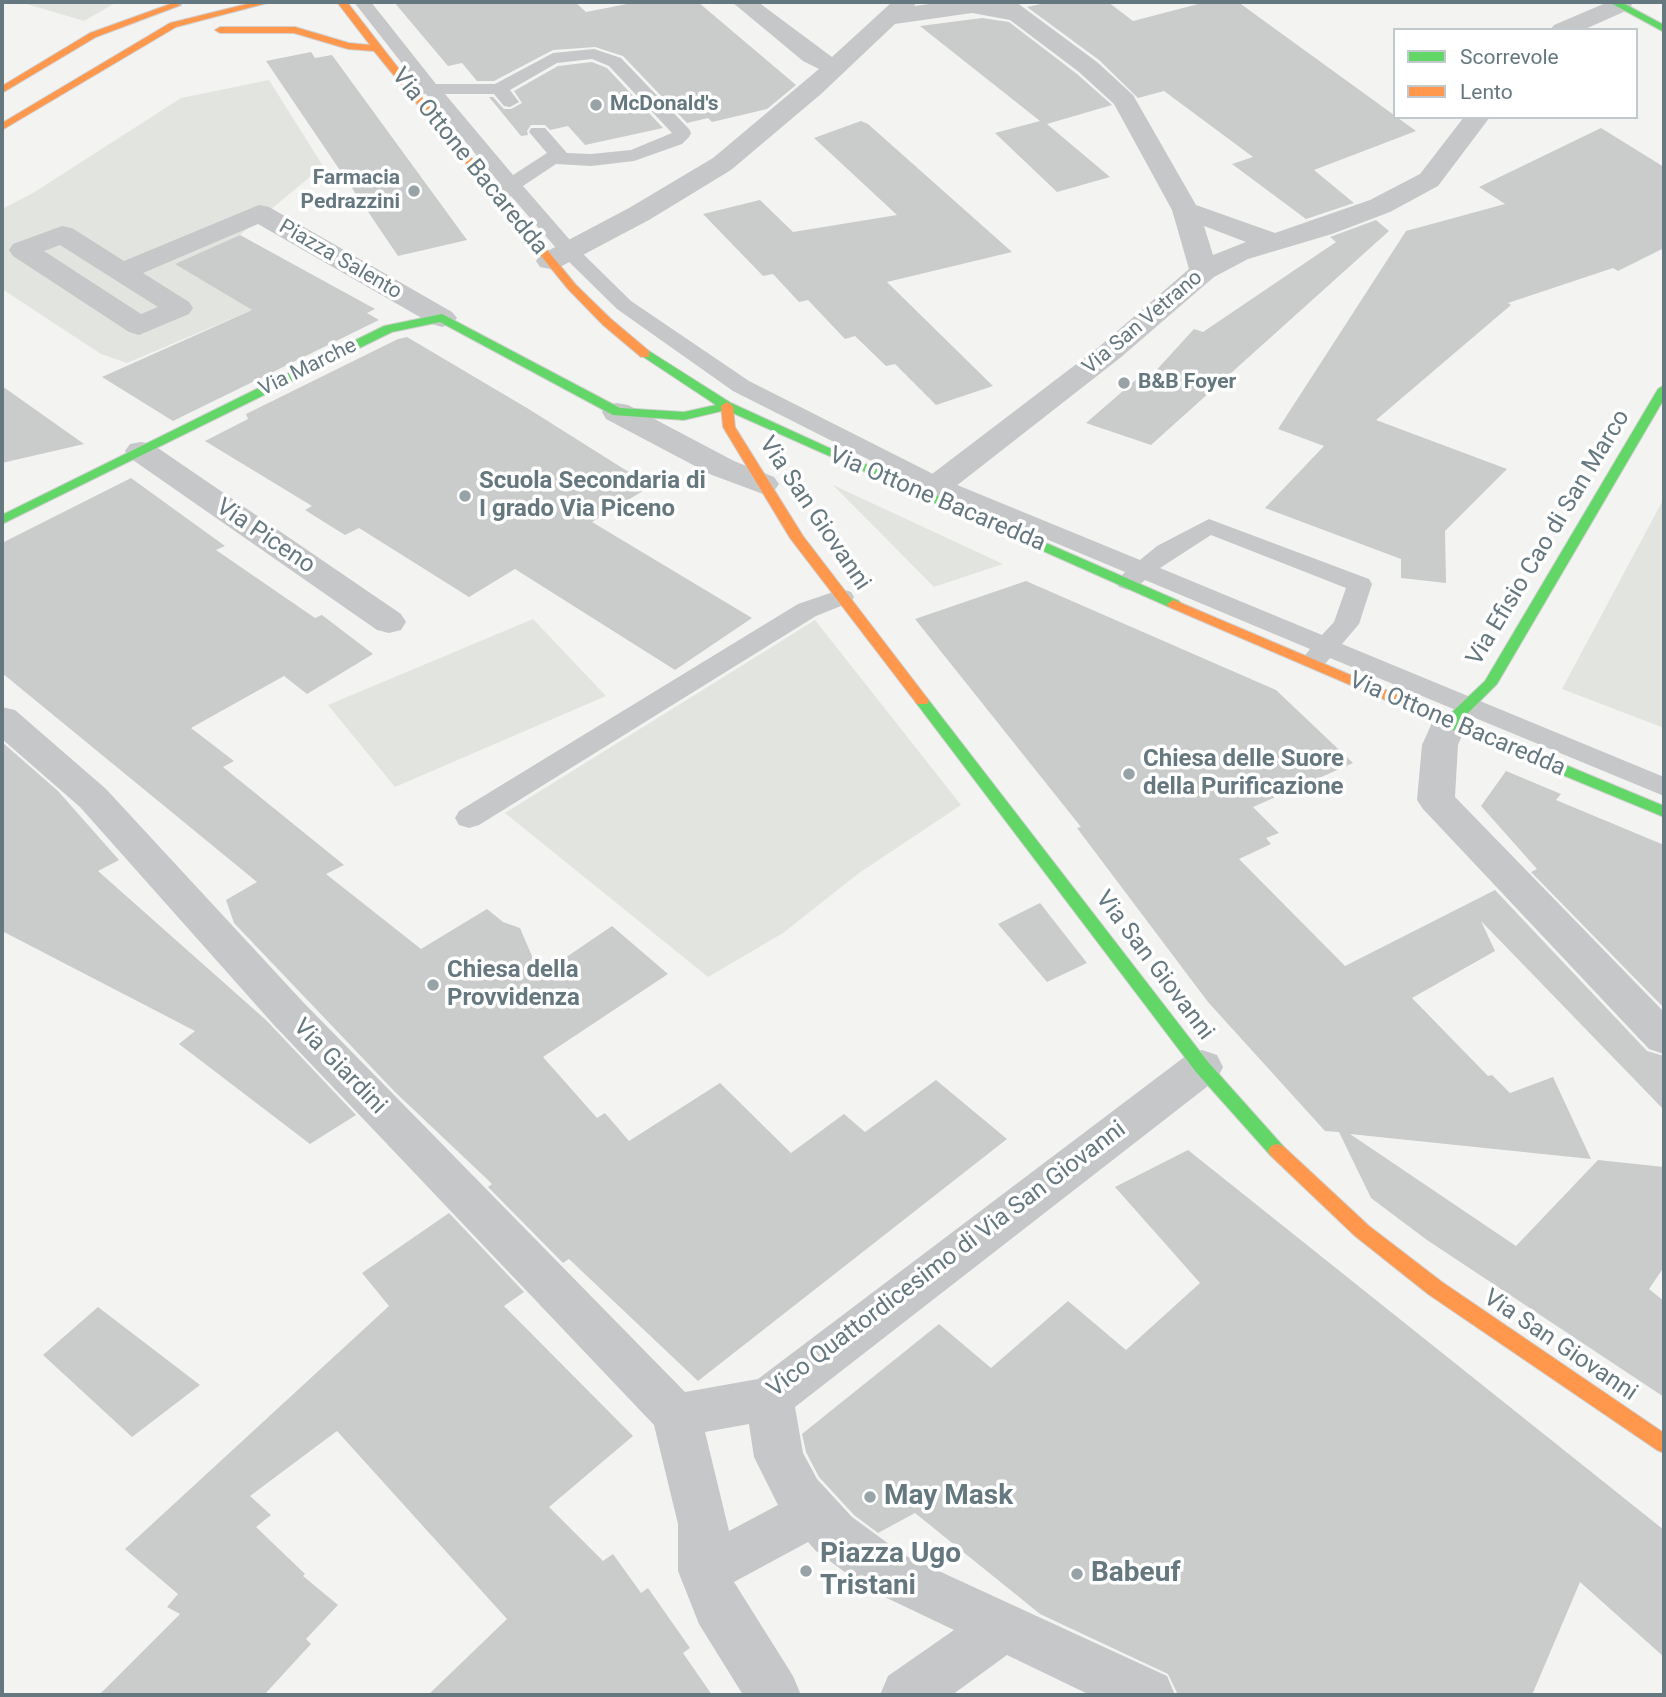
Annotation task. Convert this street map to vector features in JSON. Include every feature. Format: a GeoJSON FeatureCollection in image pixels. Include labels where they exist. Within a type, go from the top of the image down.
{"type":"FeatureCollection","features":[{"type":"Feature","properties":{"kind":"street"},"geometry":{"type":"LineString","coordinates":[[93,35],[96,26],[141,2]]}},
{"type":"Feature","properties":{"kind":"street"},"geometry":{"type":"LineString","coordinates":[[2,90],[93,35],[142,15],[188,2]]}},
{"type":"Feature","properties":{"kind":"street"},"geometry":{"type":"LineString","coordinates":[[2,127],[187,19],[266,2]]}},
{"type":"Feature","properties":{"kind":"street","name":"Via Ottone Bacaredda"},"geometry":{"type":"LineString","coordinates":[[342,2],[377,48],[420,89]]}},
{"type":"Feature","properties":{"kind":"street"},"geometry":{"type":"LineString","coordinates":[[744,2],[812,56],[834,68]]}},
{"type":"Feature","properties":{"kind":"street"},"geometry":{"type":"LineString","coordinates":[[559,256],[722,164],[812,89],[905,2]]}},
{"type":"Feature","properties":{"kind":"street"},"geometry":{"type":"LineString","coordinates":[[1566,28],[1617,4],[1664,29]]}},
{"type":"Feature","properties":{"kind":"street"},"geometry":{"type":"LineString","coordinates":[[886,19],[972,6],[1009,8],[1088,66],[1124,100],[1186,210],[1203,271]]}},
{"type":"Feature","properties":{"kind":"street"},"geometry":{"type":"LineString","coordinates":[[148,40],[191,33],[267,28],[295,30],[326,37],[348,46],[377,48]]}},
{"type":"Feature","properties":{"kind":"street","name":"Via San Vetrano"},"geometry":{"type":"LineString","coordinates":[[931,490],[1110,352],[1203,271],[1238,253],[1322,228],[1380,206],[1429,180],[1475,119]]}},
{"type":"Feature","properties":{"kind":"street"},"geometry":{"type":"LineString","coordinates":[[1186,210],[1273,242]]}},
{"type":"Feature","properties":{"kind":"street","name":"Piazza Salento"},"geometry":{"type":"LineString","coordinates":[[122,272],[259,213],[442,318]]}},
{"type":"Feature","properties":{"kind":"street"},"geometry":{"type":"LineString","coordinates":[[62,234],[122,272],[178,308],[139,326],[23,250],[62,234]]}},
{"type":"Feature","properties":{"kind":"street","name":"Via Ottone Bacaredda"},"geometry":{"type":"LineString","coordinates":[[559,256],[607,322],[648,356],[727,406],[844,460],[931,490]]}},
{"type":"Feature","properties":{"kind":"street"},"geometry":{"type":"LineString","coordinates":[[442,318],[723,468],[764,484]]}},
{"type":"Feature","properties":{"kind":"street","name":"Via Marche"},"geometry":{"type":"LineString","coordinates":[[2,520],[388,329],[442,318]]}},
{"type":"Feature","properties":{"kind":"street","name":"Via Efisio Cao di San Marco"},"geometry":{"type":"LineString","coordinates":[[1458,714],[1490,684],[1664,389]]}},
{"type":"Feature","properties":{"kind":"street"},"geometry":{"type":"LineString","coordinates":[[617,412],[684,415],[727,406]]}},
{"type":"Feature","properties":{"kind":"street","name":"Via San Giovanni"},"geometry":{"type":"LineString","coordinates":[[727,406],[729,427],[797,538],[1202,1067],[1304,1179],[1362,1231],[1435,1288],[1664,1444]]}},
{"type":"Feature","properties":{"kind":"street","name":"Via Piceno"},"geometry":{"type":"LineString","coordinates":[[141,451],[389,622]]}},
{"type":"Feature","properties":{"kind":"street"},"geometry":{"type":"LineString","coordinates":[[1458,714],[1440,745],[1436,800],[1664,1038]]}},
{"type":"Feature","properties":{"kind":"street","name":"Via Ottone Bacaredda"},"geometry":{"type":"LineString","coordinates":[[1458,714],[1664,813]]}},
{"type":"Feature","properties":{"kind":"street","name":"Via Giardini"},"geometry":{"type":"LineString","coordinates":[[2,719],[93,798],[288,1013],[676,1415]]}},
{"type":"Feature","properties":{"kind":"street","name":"Vico Quattordicesimo di Via San Giovanni"},"geometry":{"type":"LineString","coordinates":[[676,1415],[769,1399],[1202,1067]]}},
{"type":"Feature","properties":{"kind":"street"},"geometry":{"type":"LineString","coordinates":[[769,1399],[779,1457],[799,1495],[834,1534],[886,1572],[1148,1695]]}},
{"type":"Feature","properties":{"kind":"street"},"geometry":{"type":"LineString","coordinates":[[676,1415],[703,1524],[704,1571],[717,1605],[774,1695]]}},
{"type":"Feature","properties":{"kind":"street"},"geometry":{"type":"LineString","coordinates":[[704,1571],[815,1513]]}},
{"type":"Feature","properties":{"kind":"street"},"geometry":{"type":"LineString","coordinates":[[907,1695],[1003,1627]]}},
{"type":"Feature","properties":{"kind":"lane","name":"Via Ottone Bacaredda"},"geometry":{"type":"LineString","coordinates":[[362,2],[420,89],[559,256],[741,386],[931,490],[1458,714],[1664,787]]}},
{"type":"Feature","properties":{"kind":"lane"},"geometry":{"type":"LineString","coordinates":[[420,89],[504,96],[553,58],[586,52],[615,62],[682,133],[676,140],[635,155],[591,160],[552,158]]}},
{"type":"Feature","properties":{"kind":"lane"},"geometry":{"type":"LineString","coordinates":[[505,191],[558,154],[538,132]]}},
{"type":"Feature","properties":{"kind":"lane"},"geometry":{"type":"LineString","coordinates":[[1134,577],[1166,551],[1209,526],[1360,584],[1346,624],[1319,655]]}},
{"type":"Feature","properties":{"kind":"lane"},"geometry":{"type":"LineString","coordinates":[[469,818],[807,610],[842,597]]}},
{"type":"Feature","properties":{"kind":"shaded area"},"geometry":{"type":"Polygon","coordinates":[[[20,2],[117,2],[84,21],[20,2]]]}},
{"type":"Feature","properties":{"kind":"shaded area"},"geometry":{"type":"Polygon","coordinates":[[[269,80],[323,166],[240,235],[176,264],[252,310],[127,363],[101,354],[2,289],[2,209],[33,193],[181,98],[269,80]]]}},
{"type":"Feature","properties":{"kind":"shaded area"},"geometry":{"type":"Polygon","coordinates":[[[833,485],[1003,564],[934,587],[833,485]]]}},
{"type":"Feature","properties":{"kind":"shaded area"},"geometry":{"type":"Polygon","coordinates":[[[1664,498],[1664,728],[1562,689],[1664,498]]]}},
{"type":"Feature","properties":{"kind":"shaded area"},"geometry":{"type":"Polygon","coordinates":[[[533,619],[606,696],[395,787],[328,705],[533,619]]]}},
{"type":"Feature","properties":{"kind":"shaded area"},"geometry":{"type":"Polygon","coordinates":[[[815,620],[961,805],[859,873],[783,933],[708,977],[505,813],[815,620]]]}},
{"type":"Feature","properties":{"kind":"building"},"geometry":{"type":"Polygon","coordinates":[[[394,2],[575,2],[586,12],[637,2],[698,2],[796,85],[767,109],[712,122],[708,118],[687,123],[623,56],[595,47],[553,50],[494,81],[477,81],[462,63],[448,66],[394,2]]]}},
{"type":"Feature","properties":{"kind":"building"},"geometry":{"type":"Polygon","coordinates":[[[1050,2],[1108,2],[1133,21],[1206,2],[1238,2],[1393,114],[1393,119],[1399,119],[1416,131],[1314,170],[1354,203],[1306,219],[1232,164],[1253,157],[1164,91],[1138,98],[1099,60],[1027,7],[1050,2]]]}},
{"type":"Feature","properties":{"kind":"building"},"geometry":{"type":"Polygon","coordinates":[[[982,18],[1009,22],[1077,74],[1112,105],[1047,124],[1110,177],[1057,192],[995,133],[1040,121],[920,26],[982,18]]]}},
{"type":"Feature","properties":{"kind":"building"},"geometry":{"type":"Polygon","coordinates":[[[311,52],[315,58],[332,55],[467,240],[398,256],[266,61],[311,52]]]}},
{"type":"Feature","properties":{"kind":"building","name":"McDonald's"},"geometry":{"type":"Polygon","coordinates":[[[592,62],[607,68],[663,128],[585,145],[568,126],[550,130],[545,125],[531,125],[527,131],[528,135],[521,136],[489,97],[493,97],[504,109],[511,109],[522,103],[514,91],[558,66],[592,62]]]}},
{"type":"Feature","properties":{"kind":"building"},"geometry":{"type":"Polygon","coordinates":[[[861,121],[868,124],[1012,252],[887,282],[993,386],[936,405],[895,364],[886,366],[855,336],[845,339],[808,300],[799,302],[773,274],[763,276],[703,214],[760,200],[793,232],[897,215],[814,138],[861,121]]]}},
{"type":"Feature","properties":{"kind":"building"},"geometry":{"type":"Polygon","coordinates":[[[1601,128],[1664,167],[1664,248],[1618,271],[1613,268],[1508,303],[1511,305],[1376,420],[1507,469],[1445,531],[1446,583],[1401,578],[1401,559],[1265,508],[1324,446],[1278,429],[1406,231],[1505,204],[1479,187],[1601,128]]]}},
{"type":"Feature","properties":{"kind":"building"},"geometry":{"type":"Polygon","coordinates":[[[1376,220],[1389,231],[1151,445],[1086,423],[1146,371],[1151,376],[1194,329],[1203,332],[1336,242],[1330,237],[1376,220]]]}},
{"type":"Feature","properties":{"kind":"building"},"geometry":{"type":"Polygon","coordinates":[[[240,235],[375,309],[367,313],[379,320],[173,421],[102,377],[252,310],[175,264],[240,235]]]}},
{"type":"Feature","properties":{"kind":"building"},"geometry":{"type":"Polygon","coordinates":[[[407,337],[651,486],[592,522],[752,618],[675,670],[515,569],[469,597],[359,528],[345,535],[305,510],[312,506],[205,441],[248,419],[246,414],[407,337]]]}},
{"type":"Feature","properties":{"kind":"building"},"geometry":{"type":"Polygon","coordinates":[[[2,386],[84,444],[2,463],[2,386]]]}},
{"type":"Feature","properties":{"kind":"building"},"geometry":{"type":"Polygon","coordinates":[[[131,478],[225,546],[216,550],[315,618],[322,615],[373,654],[307,694],[284,676],[191,728],[234,761],[223,767],[344,865],[326,874],[421,949],[487,909],[503,922],[520,928],[540,975],[612,926],[668,974],[543,1057],[597,1118],[605,1113],[629,1141],[720,1083],[791,1153],[844,1114],[865,1132],[936,1080],[1007,1139],[698,1381],[569,1259],[563,1263],[488,1187],[492,1184],[395,1092],[234,923],[226,900],[257,882],[2,673],[2,543],[131,478]]]}},
{"type":"Feature","properties":{"kind":"building"},"geometry":{"type":"Polygon","coordinates":[[[1026,581],[1276,690],[1353,763],[1253,807],[1279,833],[1266,838],[1271,844],[1239,859],[1345,966],[1495,890],[1647,1051],[1664,1056],[1664,1110],[1481,921],[1495,951],[1412,998],[1488,1076],[1492,1075],[1510,1093],[1553,1077],[1591,1159],[1350,1134],[1516,1246],[1598,1160],[1664,1167],[1664,1267],[1649,1289],[1664,1301],[1664,1397],[1427,1240],[1371,1198],[1339,1132],[1325,1131],[1208,1002],[1077,828],[1081,827],[915,619],[1026,581]]]}},
{"type":"Feature","properties":{"kind":"building"},"geometry":{"type":"Polygon","coordinates":[[[2,742],[58,791],[119,860],[98,871],[266,1020],[356,1115],[310,1144],[179,1044],[195,1031],[2,931],[2,742]]]}},
{"type":"Feature","properties":{"kind":"building"},"geometry":{"type":"Polygon","coordinates":[[[1506,771],[1561,794],[1556,800],[1664,845],[1664,1008],[1531,872],[1537,869],[1481,806],[1506,771]]]}},
{"type":"Feature","properties":{"kind":"building"},"geometry":{"type":"Polygon","coordinates":[[[1040,903],[1087,963],[1047,982],[998,924],[1040,903]]]}},
{"type":"Feature","properties":{"kind":"building"},"geometry":{"type":"Polygon","coordinates":[[[1188,1150],[1664,1530],[1664,1657],[1580,1582],[1532,1695],[1178,1695],[1168,1674],[1040,1614],[915,1513],[878,1533],[854,1515],[819,1477],[806,1452],[802,1434],[939,1324],[991,1368],[1068,1301],[1126,1350],[1200,1283],[1115,1187],[1188,1150]]]}},
{"type":"Feature","properties":{"kind":"building"},"geometry":{"type":"Polygon","coordinates":[[[449,1213],[524,1292],[504,1306],[633,1436],[549,1507],[603,1561],[613,1554],[641,1593],[648,1588],[690,1648],[683,1653],[712,1695],[428,1695],[507,1619],[337,1431],[250,1496],[271,1515],[256,1527],[305,1574],[303,1576],[338,1605],[306,1639],[311,1644],[264,1695],[99,1695],[180,1614],[167,1607],[178,1594],[125,1549],[389,1306],[362,1273],[449,1213]]]}},
{"type":"Feature","properties":{"kind":"building"},"geometry":{"type":"Polygon","coordinates":[[[98,1307],[200,1385],[132,1437],[43,1355],[98,1307]]]}},
{"type":"Feature","properties":{"kind":"traffic: fast"},"geometry":{"type":"LineString","coordinates":[[1614,2],[1664,29]]}},
{"type":"Feature","properties":{"kind":"traffic: fast"},"geometry":{"type":"LineString","coordinates":[[2,520],[388,329],[442,318],[617,412],[684,416],[727,406]]}},
{"type":"Feature","properties":{"kind":"traffic: fast"},"geometry":{"type":"LineString","coordinates":[[645,354],[727,406],[1174,604]]}},
{"type":"Feature","properties":{"kind":"traffic: fast"},"geometry":{"type":"LineString","coordinates":[[1449,723],[1490,684],[1664,389]]}},
{"type":"Feature","properties":{"kind":"traffic: fast"},"geometry":{"type":"LineString","coordinates":[[922,701],[1202,1067],[1277,1151]]}},
{"type":"Feature","properties":{"kind":"traffic: fast"},"geometry":{"type":"LineString","coordinates":[[1402,702],[1664,812]]}},
{"type":"Feature","properties":{"kind":"traffic: slow"},"geometry":{"type":"LineString","coordinates":[[2,127],[173,25],[266,2]]}},
{"type":"Feature","properties":{"kind":"traffic: slow"},"geometry":{"type":"LineString","coordinates":[[342,2],[409,89],[572,287],[607,322],[645,354]]}},
{"type":"Feature","properties":{"kind":"traffic: slow"},"geometry":{"type":"LineString","coordinates":[[2,90],[93,35],[176,5]]}},
{"type":"Feature","properties":{"kind":"traffic: slow"},"geometry":{"type":"LineString","coordinates":[[220,30],[295,30],[348,46],[377,48]]}},
{"type":"Feature","properties":{"kind":"traffic: slow"},"geometry":{"type":"LineString","coordinates":[[727,406],[729,427],[797,538],[922,701]]}},
{"type":"Feature","properties":{"kind":"traffic: slow"},"geometry":{"type":"LineString","coordinates":[[1174,604],[1402,702]]}},
{"type":"Feature","properties":{"kind":"traffic: slow"},"geometry":{"type":"LineString","coordinates":[[1277,1151],[1362,1231],[1435,1288],[1664,1444]]}},
{"type":"Feature","properties":{"kind":"place","name":"McDonald's"},"geometry":{"type":"Point","coordinates":[596,105]}},
{"type":"Feature","properties":{"kind":"place","name":"Farmacia Pedrazzini"},"geometry":{"type":"Point","coordinates":[414,191]}},
{"type":"Feature","properties":{"kind":"place","name":"B&B Foyer"},"geometry":{"type":"Point","coordinates":[1124,383]}},
{"type":"Feature","properties":{"kind":"place","name":"Scuola Secondaria di I grado Via Piceno"},"geometry":{"type":"Point","coordinates":[465,496]}},
{"type":"Feature","properties":{"kind":"place","name":"Chiesa delle Suore della Purificazione"},"geometry":{"type":"Point","coordinates":[1129,774]}},
{"type":"Feature","properties":{"kind":"place","name":"Chiesa della Provvidenza"},"geometry":{"type":"Point","coordinates":[433,985]}},
{"type":"Feature","properties":{"kind":"place","name":"May Mask"},"geometry":{"type":"Point","coordinates":[870,1497]}},
{"type":"Feature","properties":{"kind":"place","name":"Piazza Ugo Tristani"},"geometry":{"type":"Point","coordinates":[806,1571]}},
{"type":"Feature","properties":{"kind":"place","name":"Babeuf"},"geometry":{"type":"Point","coordinates":[1077,1574]}}]}
